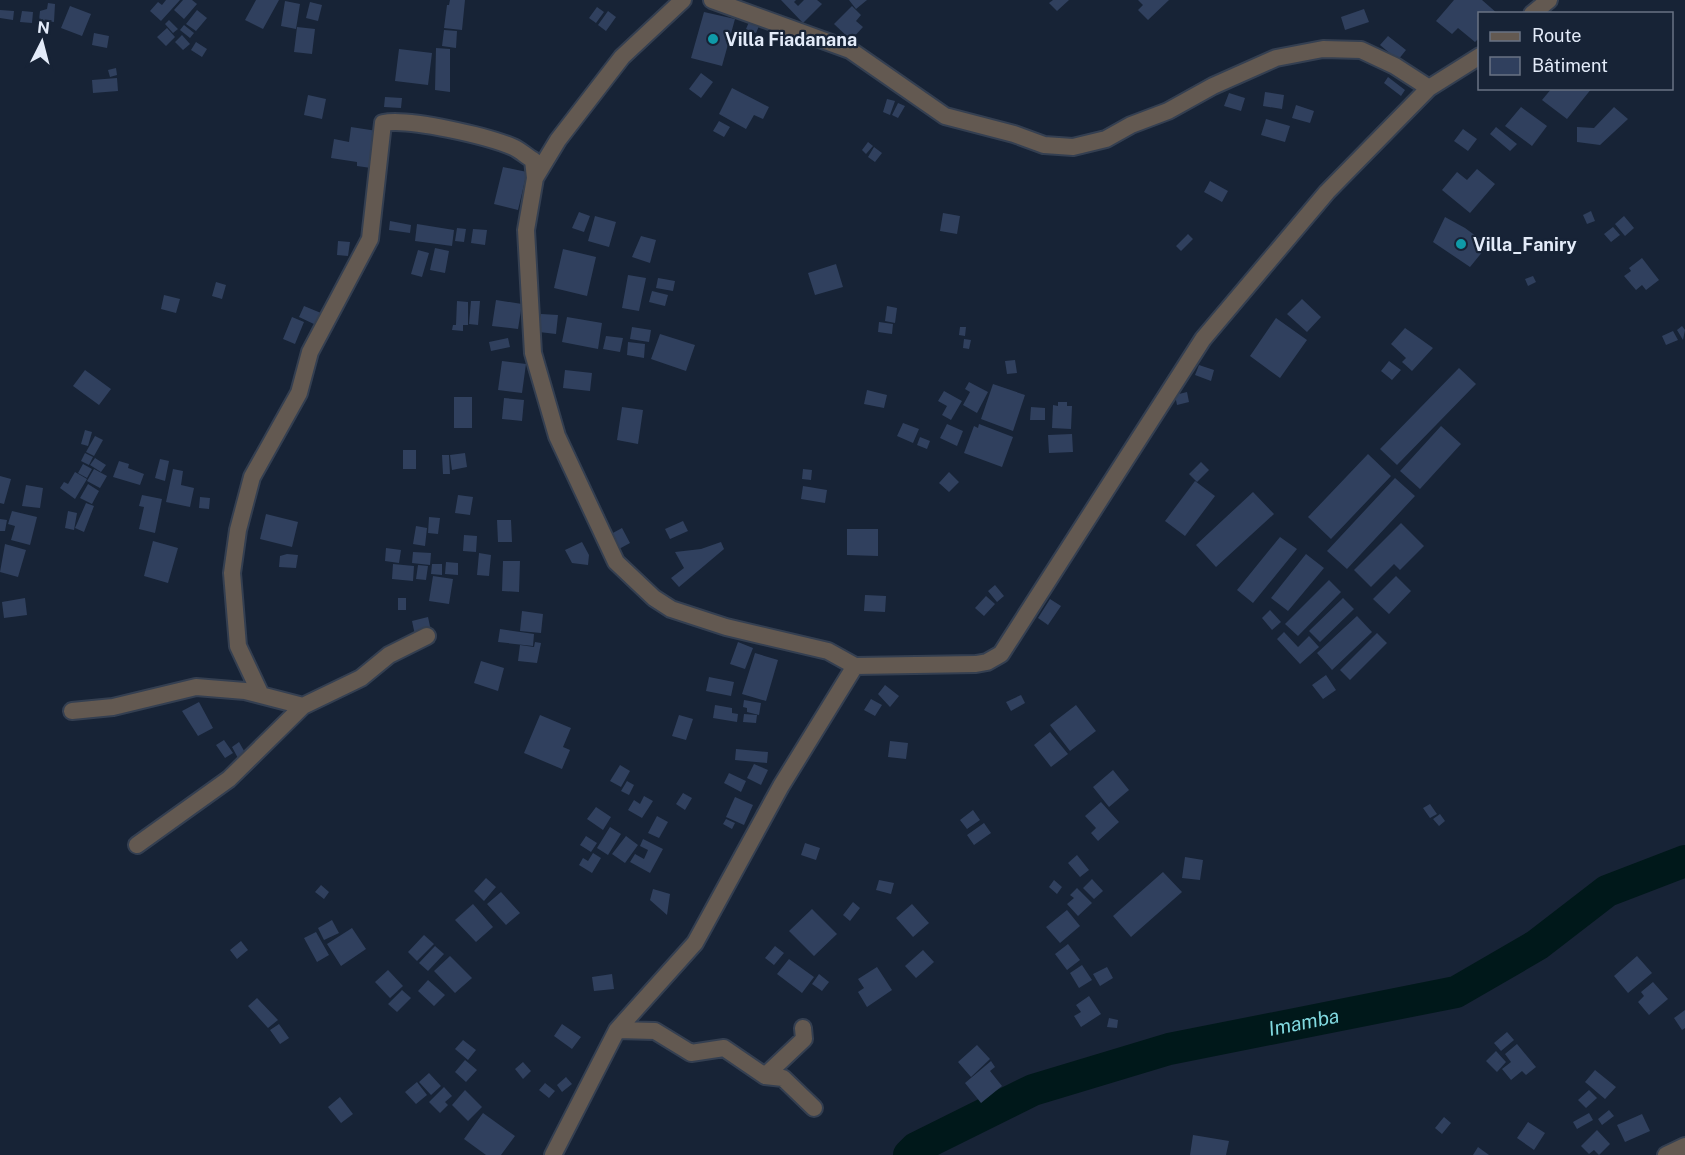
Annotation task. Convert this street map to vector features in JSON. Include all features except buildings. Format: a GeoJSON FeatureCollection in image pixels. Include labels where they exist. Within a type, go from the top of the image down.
{"type":"FeatureCollection","features":[{"type":"Feature","properties":{"kind":"street"},"geometry":{"type":"LineString","coordinates":[[535,178],[558,140],[622,57],[683,0]]}},
{"type":"Feature","properties":{"kind":"street"},"geometry":{"type":"LineString","coordinates":[[712,0],[850,50],[945,116],[1014,134],[1044,145],[1073,147],[1106,139],[1131,125],[1168,111],[1212,86],[1276,58],[1323,49],[1361,50],[1395,66],[1429,88]]}},
{"type":"Feature","properties":{"kind":"street"},"geometry":{"type":"LineString","coordinates":[[1534,12],[1549,0]]}},
{"type":"Feature","properties":{"kind":"street"},"geometry":{"type":"LineString","coordinates":[[261,695],[238,646],[232,573],[238,530],[252,477],[299,393],[310,352],[370,239],[383,123],[394,121],[422,123],[514,147],[533,160],[535,178],[526,230],[533,353],[557,436],[616,562],[654,598],[671,609],[726,627],[828,651],[855,666],[976,664],[987,662],[1001,654],[1203,339],[1327,192],[1429,88],[1478,57]]}},
{"type":"Feature","properties":{"kind":"street"},"geometry":{"type":"LineString","coordinates":[[137,845],[229,779],[303,706],[361,678],[389,654],[427,636]]}},
{"type":"Feature","properties":{"kind":"street"},"geometry":{"type":"LineString","coordinates":[[552,1155],[616,1030],[695,943],[781,786],[855,666]]}},
{"type":"Feature","properties":{"kind":"street"},"geometry":{"type":"LineString","coordinates":[[72,711],[113,706],[196,687],[261,695],[303,706]]}},
{"type":"Feature","properties":{"kind":"street"},"geometry":{"type":"LineString","coordinates":[[765,1076],[804,1039],[803,1028]]}},
{"type":"Feature","properties":{"kind":"street"},"geometry":{"type":"LineString","coordinates":[[616,1030],[655,1031],[691,1053],[724,1047],[765,1076],[783,1077],[814,1108]]}},
{"type":"Feature","properties":{"kind":"street"},"geometry":{"type":"LineString","coordinates":[[1666,1155],[1685,1146]]}},
{"type":"Feature","properties":{"kind":"waterway","name":"Imamba"},"geometry":{"type":"LineString","coordinates":[[909,1155],[916,1148],[1033,1090],[1169,1049],[1456,992],[1537,945],[1607,891],[1685,861]]}},
{"type":"Feature","properties":{"kind":"place","name":"Villa Fiadanana"},"geometry":{"type":"Point","coordinates":[713,39]}},
{"type":"Feature","properties":{"kind":"place","name":"Villa_Faniry"},"geometry":{"type":"Point","coordinates":[1461,244]}}]}
